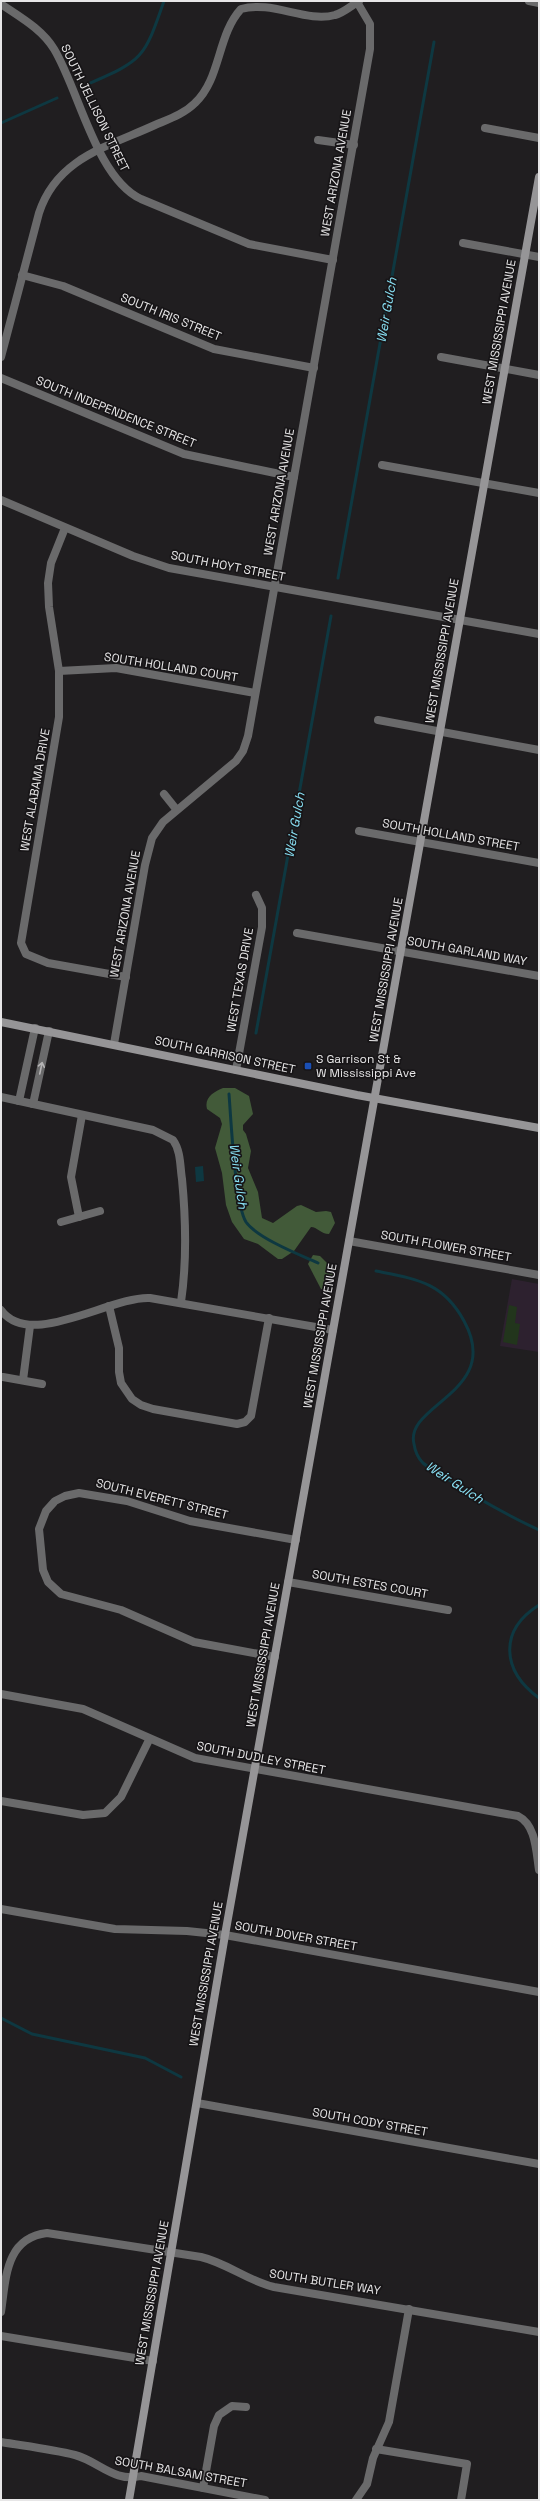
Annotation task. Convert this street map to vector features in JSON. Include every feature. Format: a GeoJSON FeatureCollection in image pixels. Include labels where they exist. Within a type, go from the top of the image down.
{"type":"FeatureCollection","features":[{"type":"Feature","properties":{"kind":"main road","name":"WEST MISSISSIPPI AVENUE"},"geometry":{"type":"LineString","coordinates":[[129,2500],[225,1935],[539,177]]}},
{"type":"Feature","properties":{"kind":"main road","name":"SOUTH GARRISON STREET"},"geometry":{"type":"LineString","coordinates":[[1,1022],[375,1098],[539,1128]]}},
{"type":"Feature","properties":{"kind":"street"},"geometry":{"type":"LineString","coordinates":[[529,1],[539,3]]}},
{"type":"Feature","properties":{"kind":"street","name":"SOUTH JELLISON STREET"},"geometry":{"type":"LineString","coordinates":[[1,2],[36,29],[53,48],[100,150],[118,183],[136,197],[249,244],[333,260]]}},
{"type":"Feature","properties":{"kind":"street"},"geometry":{"type":"LineString","coordinates":[[1,357],[39,213],[47,192],[56,178],[68,167],[100,150],[174,117],[195,103],[208,83],[229,28],[242,9],[260,6],[327,16],[342,12],[358,2]]}},
{"type":"Feature","properties":{"kind":"street","name":"WEST ARIZONA AVENUE"},"geometry":{"type":"LineString","coordinates":[[114,1044],[150,845],[156,830],[176,809],[240,756],[248,736],[354,145],[372,35],[369,22],[358,2]]}},
{"type":"Feature","properties":{"kind":"street"},"geometry":{"type":"LineString","coordinates":[[485,128],[539,138]]}},
{"type":"Feature","properties":{"kind":"street"},"geometry":{"type":"LineString","coordinates":[[318,140],[354,145]]}},
{"type":"Feature","properties":{"kind":"street"},"geometry":{"type":"LineString","coordinates":[[463,243],[539,257]]}},
{"type":"Feature","properties":{"kind":"street","name":"SOUTH IRIS STREET"},"geometry":{"type":"LineString","coordinates":[[22,274],[63,286],[214,349],[314,368]]}},
{"type":"Feature","properties":{"kind":"street"},"geometry":{"type":"LineString","coordinates":[[441,357],[539,374]]}},
{"type":"Feature","properties":{"kind":"street","name":"SOUTH INDEPENDENCE STREET"},"geometry":{"type":"LineString","coordinates":[[1,378],[184,454],[294,477]]}},
{"type":"Feature","properties":{"kind":"street"},"geometry":{"type":"LineString","coordinates":[[382,465],[539,493]]}},
{"type":"Feature","properties":{"kind":"street","name":"SOUTH HOYT STREET"},"geometry":{"type":"LineString","coordinates":[[1,500],[65,528],[169,568],[539,634]]}},
{"type":"Feature","properties":{"kind":"street","name":"WEST ALABAMA DRIVE"},"geometry":{"type":"LineString","coordinates":[[65,528],[51,563],[48,583],[59,671],[60,702],[57,735],[21,943],[26,954],[44,962],[126,977]]}},
{"type":"Feature","properties":{"kind":"street","name":"SOUTH HOLLAND COURT"},"geometry":{"type":"LineString","coordinates":[[59,671],[116,668],[255,693]]}},
{"type":"Feature","properties":{"kind":"street"},"geometry":{"type":"LineString","coordinates":[[378,720],[539,750]]}},
{"type":"Feature","properties":{"kind":"street"},"geometry":{"type":"LineString","coordinates":[[164,794],[176,809]]}},
{"type":"Feature","properties":{"kind":"street","name":"SOUTH HOLLAND STREET"},"geometry":{"type":"LineString","coordinates":[[359,831],[539,863]]}},
{"type":"Feature","properties":{"kind":"street","name":"WEST TEXAS DRIVE"},"geometry":{"type":"LineString","coordinates":[[236,1070],[262,922],[262,908],[256,895]]}},
{"type":"Feature","properties":{"kind":"street","name":"SOUTH GARLAND WAY"},"geometry":{"type":"LineString","coordinates":[[297,933],[539,976]]}},
{"type":"Feature","properties":{"kind":"street"},"geometry":{"type":"LineString","coordinates":[[19,1101],[35,1028]]}},
{"type":"Feature","properties":{"kind":"street"},"geometry":{"type":"LineString","coordinates":[[33,1104],[49,1031]]}},
{"type":"Feature","properties":{"kind":"street"},"geometry":{"type":"LineString","coordinates":[[1,1097],[157,1131],[171,1138],[175,1143],[180,1163],[186,1227],[185,1270],[181,1302]]}},
{"type":"Feature","properties":{"kind":"street"},"geometry":{"type":"LineString","coordinates":[[80,1217],[72,1186],[71,1171],[82,1115]]}},
{"type":"Feature","properties":{"kind":"street"},"geometry":{"type":"LineString","coordinates":[[61,1222],[100,1211]]}},
{"type":"Feature","properties":{"kind":"street","name":"SOUTH FLOWER STREET"},"geometry":{"type":"LineString","coordinates":[[349,1242],[539,1275]]}},
{"type":"Feature","properties":{"kind":"street"},"geometry":{"type":"LineString","coordinates":[[1,1310],[12,1321],[30,1326],[48,1324],[109,1306],[143,1298],[181,1302],[333,1330]]}},
{"type":"Feature","properties":{"kind":"street"},"geometry":{"type":"LineString","coordinates":[[109,1306],[119,1348],[120,1380],[132,1399],[141,1405],[153,1409],[237,1424],[245,1422],[251,1416],[269,1318]]}},
{"type":"Feature","properties":{"kind":"street"},"geometry":{"type":"LineString","coordinates":[[23,1380],[30,1326]]}},
{"type":"Feature","properties":{"kind":"street"},"geometry":{"type":"LineString","coordinates":[[3,1377],[42,1384]]}},
{"type":"Feature","properties":{"kind":"street","name":"SOUTH EVERETT STREET"},"geometry":{"type":"LineString","coordinates":[[275,1657],[194,1642],[121,1610],[61,1594],[53,1588],[44,1572],[40,1529],[46,1511],[55,1501],[65,1496],[78,1493],[127,1501],[196,1522],[296,1540]]}},
{"type":"Feature","properties":{"kind":"street","name":"SOUTH ESTES COURT"},"geometry":{"type":"LineString","coordinates":[[288,1582],[448,1610]]}},
{"type":"Feature","properties":{"kind":"street","name":"SOUTH DUDLEY STREET"},"geometry":{"type":"LineString","coordinates":[[1,1694],[83,1709],[149,1740],[195,1758],[510,1814],[525,1820],[532,1832],[539,1870]]}},
{"type":"Feature","properties":{"kind":"street"},"geometry":{"type":"LineString","coordinates":[[1,1801],[83,1816],[104,1813],[121,1797],[149,1740]]}},
{"type":"Feature","properties":{"kind":"street","name":"SOUTH DOVER STREET"},"geometry":{"type":"LineString","coordinates":[[1,1909],[115,1929],[187,1931],[225,1935],[539,1992]]}},
{"type":"Feature","properties":{"kind":"street","name":"SOUTH CODY STREET"},"geometry":{"type":"LineString","coordinates":[[197,2103],[539,2164]]}},
{"type":"Feature","properties":{"kind":"street","name":"SOUTH BUTLER WAY"},"geometry":{"type":"LineString","coordinates":[[1,2312],[10,2262],[19,2246],[35,2235],[62,2234],[213,2260],[267,2286],[409,2308],[539,2332]]}},
{"type":"Feature","properties":{"kind":"street"},"geometry":{"type":"LineString","coordinates":[[356,2500],[367,2484],[376,2449],[391,2416],[409,2308]]}},
{"type":"Feature","properties":{"kind":"street"},"geometry":{"type":"LineString","coordinates":[[1,2336],[153,2361]]}},
{"type":"Feature","properties":{"kind":"street"},"geometry":{"type":"LineString","coordinates":[[203,2488],[214,2426],[219,2415],[232,2406],[246,2407]]}},
{"type":"Feature","properties":{"kind":"street","name":"SOUTH BALSAM STREET"},"geometry":{"type":"LineString","coordinates":[[1,2442],[76,2455],[115,2475],[132,2478],[141,2476],[265,2500]]}},
{"type":"Feature","properties":{"kind":"street"},"geometry":{"type":"LineString","coordinates":[[376,2449],[467,2464],[461,2500]]}},
{"type":"Feature","properties":{"kind":"shaded area"},"geometry":{"type":"Polygon","coordinates":[[[512,1279],[539,1284],[539,1352],[500,1346],[512,1279]]]}},
{"type":"Feature","properties":{"kind":"green space"},"geometry":{"type":"Polygon","coordinates":[[[223,1088],[235,1088],[249,1096],[253,1114],[243,1125],[243,1130],[246,1134],[251,1151],[248,1168],[258,1192],[262,1218],[273,1223],[297,1206],[301,1205],[316,1212],[331,1212],[335,1223],[329,1234],[311,1227],[294,1251],[282,1259],[278,1259],[258,1244],[244,1239],[232,1222],[226,1205],[222,1173],[215,1148],[222,1124],[220,1118],[207,1109],[206,1105],[210,1096],[223,1088]]]}},
{"type":"Feature","properties":{"kind":"green space"},"geometry":{"type":"Polygon","coordinates":[[[313,1255],[320,1256],[333,1269],[334,1280],[327,1291],[321,1289],[308,1264],[313,1255]]]}},
{"type":"Feature","properties":{"kind":"green space"},"geometry":{"type":"Polygon","coordinates":[[[509,1305],[517,1307],[515,1323],[520,1324],[517,1345],[503,1342],[509,1305]]]}},
{"type":"Feature","properties":{"kind":"water"},"geometry":{"type":"Polygon","coordinates":[[[203,1166],[204,1181],[196,1182],[195,1167],[203,1166]]]}},
{"type":"Feature","properties":{"kind":"waterway"},"geometry":{"type":"LineString","coordinates":[[88,84],[120,69],[139,55],[146,46],[164,1]]}},
{"type":"Feature","properties":{"kind":"waterway","name":"Weir Gulch"},"geometry":{"type":"LineString","coordinates":[[338,578],[434,42]]}},
{"type":"Feature","properties":{"kind":"waterway"},"geometry":{"type":"LineString","coordinates":[[1,123],[57,98]]}},
{"type":"Feature","properties":{"kind":"waterway","name":"Weir Gulch"},"geometry":{"type":"LineString","coordinates":[[256,1033],[331,616]]}},
{"type":"Feature","properties":{"kind":"waterway","name":"Weir Gulch"},"geometry":{"type":"LineString","coordinates":[[229,1094],[236,1181],[242,1213],[246,1222],[259,1234],[269,1240],[318,1263]]}},
{"type":"Feature","properties":{"kind":"waterway","name":"Weir Gulch"},"geometry":{"type":"LineString","coordinates":[[376,1271],[416,1280],[437,1290],[456,1308],[464,1321],[473,1345],[471,1365],[463,1381],[423,1418],[415,1430],[414,1444],[420,1459],[423,1463],[468,1492],[539,1530]]}},
{"type":"Feature","properties":{"kind":"waterway","name":"Weir Gulch"},"geometry":{"type":"LineString","coordinates":[[539,1605],[526,1615],[516,1627],[511,1639],[510,1651],[512,1664],[518,1676],[539,1698]]}},
{"type":"Feature","properties":{"kind":"waterway"},"geometry":{"type":"LineString","coordinates":[[1,2018],[32,2034],[145,2058],[181,2077]]}},
{"type":"Feature","properties":{"kind":"place","name":"S Garrison St & W Mississippi Ave"},"geometry":{"type":"Point","coordinates":[308,1066]}}]}
